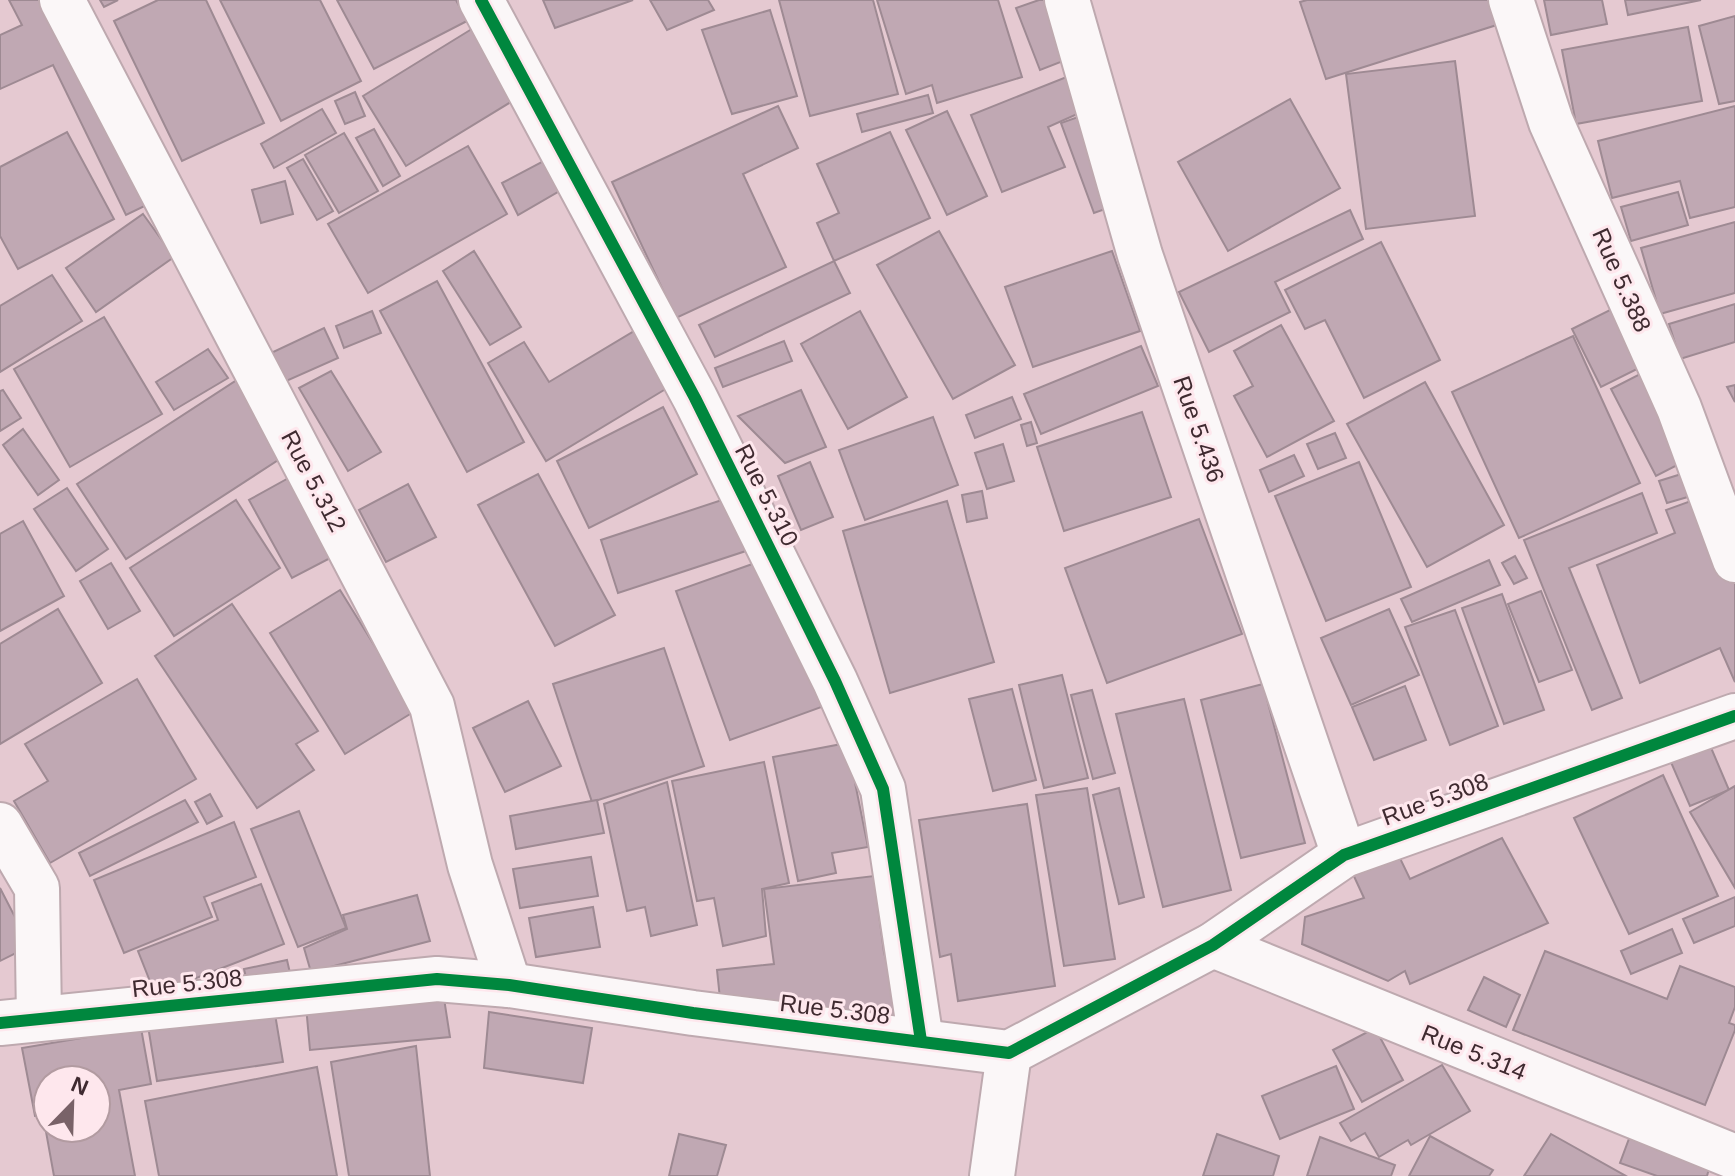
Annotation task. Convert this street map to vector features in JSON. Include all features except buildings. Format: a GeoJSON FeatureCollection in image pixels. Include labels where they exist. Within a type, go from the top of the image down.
{"type":"FeatureCollection","features":[{"type":"Feature","properties":{"kind":"street","name":"Rue 5.312"},"geometry":{"type":"LineString","coordinates":[[62,0],[432,706],[470,865],[509,985]]}},
{"type":"Feature","properties":{"kind":"street","name":"Rue 5.310"},"geometry":{"type":"LineString","coordinates":[[481,0],[695,398],[835,681],[883,789],[921,1041]]}},
{"type":"Feature","properties":{"kind":"street","name":"Rue 5.436"},"geometry":{"type":"LineString","coordinates":[[1067,0],[1140,255],[1344,855]]}},
{"type":"Feature","properties":{"kind":"street","name":"Rue 5.388"},"geometry":{"type":"LineString","coordinates":[[1511,0],[1551,122],[1679,408],[1735,560]]}},
{"type":"Feature","properties":{"kind":"street","name":"Rue 5.308"},"geometry":{"type":"LineString","coordinates":[[20,1021],[437,979],[509,985],[693,1013],[1009,1053],[1213,945],[1344,855],[1735,716]]}},
{"type":"Feature","properties":{"kind":"street"},"geometry":{"type":"LineString","coordinates":[[0,825],[37,888],[20,1021]]}},
{"type":"Feature","properties":{"kind":"street","name":"Rue 5.314"},"geometry":{"type":"LineString","coordinates":[[1213,945],[1735,1157]]}},
{"type":"Feature","properties":{"kind":"street"},"geometry":{"type":"LineString","coordinates":[[992,1176],[1009,1053]]}},
{"type":"Feature","properties":{"kind":"cycle path"},"geometry":{"type":"LineString","coordinates":[[481,0],[695,398],[835,681],[883,789],[921,1041]]}},
{"type":"Feature","properties":{"kind":"cycle path"},"geometry":{"type":"LineString","coordinates":[[0,1023],[437,979],[509,985],[693,1013],[1009,1053],[1213,945],[1344,855],[1735,716]]}}]}
